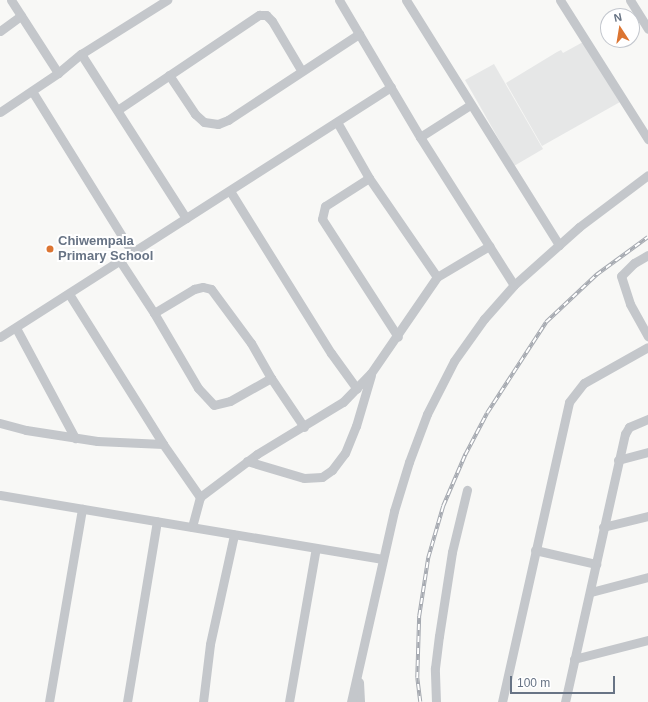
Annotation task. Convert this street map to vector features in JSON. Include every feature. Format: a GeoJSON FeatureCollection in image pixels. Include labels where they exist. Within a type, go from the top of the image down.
{"type":"FeatureCollection","features":[{"type":"Feature","properties":{"kind":"street"},"geometry":{"type":"LineString","coordinates":[[11,0],[58,73]]}},
{"type":"Feature","properties":{"kind":"street"},"geometry":{"type":"LineString","coordinates":[[406,0],[470,105],[559,244]]}},
{"type":"Feature","properties":{"kind":"street"},"geometry":{"type":"LineString","coordinates":[[560,0],[648,139]]}},
{"type":"Feature","properties":{"kind":"street"},"geometry":{"type":"LineString","coordinates":[[630,0],[648,27]]}},
{"type":"Feature","properties":{"kind":"street"},"geometry":{"type":"LineString","coordinates":[[0,112],[58,73],[81,54],[164,1]]}},
{"type":"Feature","properties":{"kind":"street"},"geometry":{"type":"LineString","coordinates":[[342,1],[359,34],[420,137],[514,285]]}},
{"type":"Feature","properties":{"kind":"street"},"geometry":{"type":"LineString","coordinates":[[119,109],[259,15],[266,16],[272,22],[301,70]]}},
{"type":"Feature","properties":{"kind":"street"},"geometry":{"type":"LineString","coordinates":[[0,31],[21,16]]}},
{"type":"Feature","properties":{"kind":"street"},"geometry":{"type":"LineString","coordinates":[[169,75],[194,114],[211,124],[228,120],[301,70],[359,34]]}},
{"type":"Feature","properties":{"kind":"street"},"geometry":{"type":"LineString","coordinates":[[81,54],[119,109],[186,218]]}},
{"type":"Feature","properties":{"kind":"street"},"geometry":{"type":"LineString","coordinates":[[0,337],[391,87]]}},
{"type":"Feature","properties":{"kind":"street"},"geometry":{"type":"LineString","coordinates":[[32,91],[132,252]]}},
{"type":"Feature","properties":{"kind":"street"},"geometry":{"type":"LineString","coordinates":[[420,137],[470,105]]}},
{"type":"Feature","properties":{"kind":"street"},"geometry":{"type":"LineString","coordinates":[[337,122],[369,178],[437,277]]}},
{"type":"Feature","properties":{"kind":"street"},"geometry":{"type":"LineString","coordinates":[[351,702],[358,677],[383,559],[409,462],[440,386],[468,340],[514,285],[559,244],[648,176]]}},
{"type":"Feature","properties":{"kind":"street"},"geometry":{"type":"LineString","coordinates":[[369,178],[325,206],[322,218],[398,337]]}},
{"type":"Feature","properties":{"kind":"street"},"geometry":{"type":"LineString","coordinates":[[230,191],[331,353],[357,389]]}},
{"type":"Feature","properties":{"kind":"street"},"geometry":{"type":"LineString","coordinates":[[192,527],[200,497],[247,461],[304,428],[343,402],[371,373],[398,337],[437,277],[489,246]]}},
{"type":"Feature","properties":{"kind":"street"},"geometry":{"type":"LineString","coordinates":[[648,256],[634,263],[621,276],[630,304],[648,336]]}},
{"type":"Feature","properties":{"kind":"street"},"geometry":{"type":"LineString","coordinates":[[120,261],[154,313],[198,388],[214,405],[230,402],[271,378]]}},
{"type":"Feature","properties":{"kind":"street"},"geometry":{"type":"LineString","coordinates":[[154,313],[194,289],[203,287],[210,289],[251,344],[271,378],[304,428]]}},
{"type":"Feature","properties":{"kind":"street"},"geometry":{"type":"LineString","coordinates":[[69,294],[163,444],[200,497]]}},
{"type":"Feature","properties":{"kind":"street"},"geometry":{"type":"LineString","coordinates":[[16,328],[75,438]]}},
{"type":"Feature","properties":{"kind":"street"},"geometry":{"type":"LineString","coordinates":[[502,702],[535,550],[570,402],[584,383],[648,347]]}},
{"type":"Feature","properties":{"kind":"street"},"geometry":{"type":"LineString","coordinates":[[247,461],[304,478],[322,477],[332,470],[345,453],[356,426],[371,373]]}},
{"type":"Feature","properties":{"kind":"street"},"geometry":{"type":"LineString","coordinates":[[565,702],[591,592],[603,527],[618,460],[629,427],[648,419]]}},
{"type":"Feature","properties":{"kind":"street"},"geometry":{"type":"LineString","coordinates":[[0,423],[26,430],[75,438],[163,444]]}},
{"type":"Feature","properties":{"kind":"street"},"geometry":{"type":"LineString","coordinates":[[618,460],[648,452]]}},
{"type":"Feature","properties":{"kind":"street"},"geometry":{"type":"LineString","coordinates":[[436,702],[435,668],[439,636],[452,552],[467,490]]}},
{"type":"Feature","properties":{"kind":"street"},"geometry":{"type":"LineString","coordinates":[[0,497],[157,521],[383,559]]}},
{"type":"Feature","properties":{"kind":"street"},"geometry":{"type":"LineString","coordinates":[[49,702],[82,509]]}},
{"type":"Feature","properties":{"kind":"street"},"geometry":{"type":"LineString","coordinates":[[603,527],[648,516]]}},
{"type":"Feature","properties":{"kind":"street"},"geometry":{"type":"LineString","coordinates":[[127,702],[157,521]]}},
{"type":"Feature","properties":{"kind":"street"},"geometry":{"type":"LineString","coordinates":[[203,702],[210,644],[234,534]]}},
{"type":"Feature","properties":{"kind":"street"},"geometry":{"type":"LineString","coordinates":[[289,702],[316,548]]}},
{"type":"Feature","properties":{"kind":"street"},"geometry":{"type":"LineString","coordinates":[[535,550],[596,564]]}},
{"type":"Feature","properties":{"kind":"street"},"geometry":{"type":"LineString","coordinates":[[591,592],[648,577]]}},
{"type":"Feature","properties":{"kind":"street"},"geometry":{"type":"LineString","coordinates":[[574,659],[648,640]]}},
{"type":"Feature","properties":{"kind":"street"},"geometry":{"type":"LineString","coordinates":[[358,677],[360,702]]}},
{"type":"Feature","properties":{"kind":"shaded area"},"geometry":{"type":"Polygon","coordinates":[[[583,42],[620,102],[542,146],[506,83],[557,52],[561,50],[563,53],[583,42]]]}},
{"type":"Feature","properties":{"kind":"shaded area"},"geometry":{"type":"Polygon","coordinates":[[[494,64],[543,149],[514,166],[465,80],[494,64]]]}},
{"type":"Feature","properties":{"kind":"railway"},"geometry":{"type":"LineString","coordinates":[[420,702],[417,678],[419,616],[428,558],[443,506],[465,455],[487,413],[546,322],[596,275],[648,237]]}},
{"type":"Feature","properties":{"kind":"place","name":"Chiwempala Primary School"},"geometry":{"type":"Point","coordinates":[50,249]}}]}
